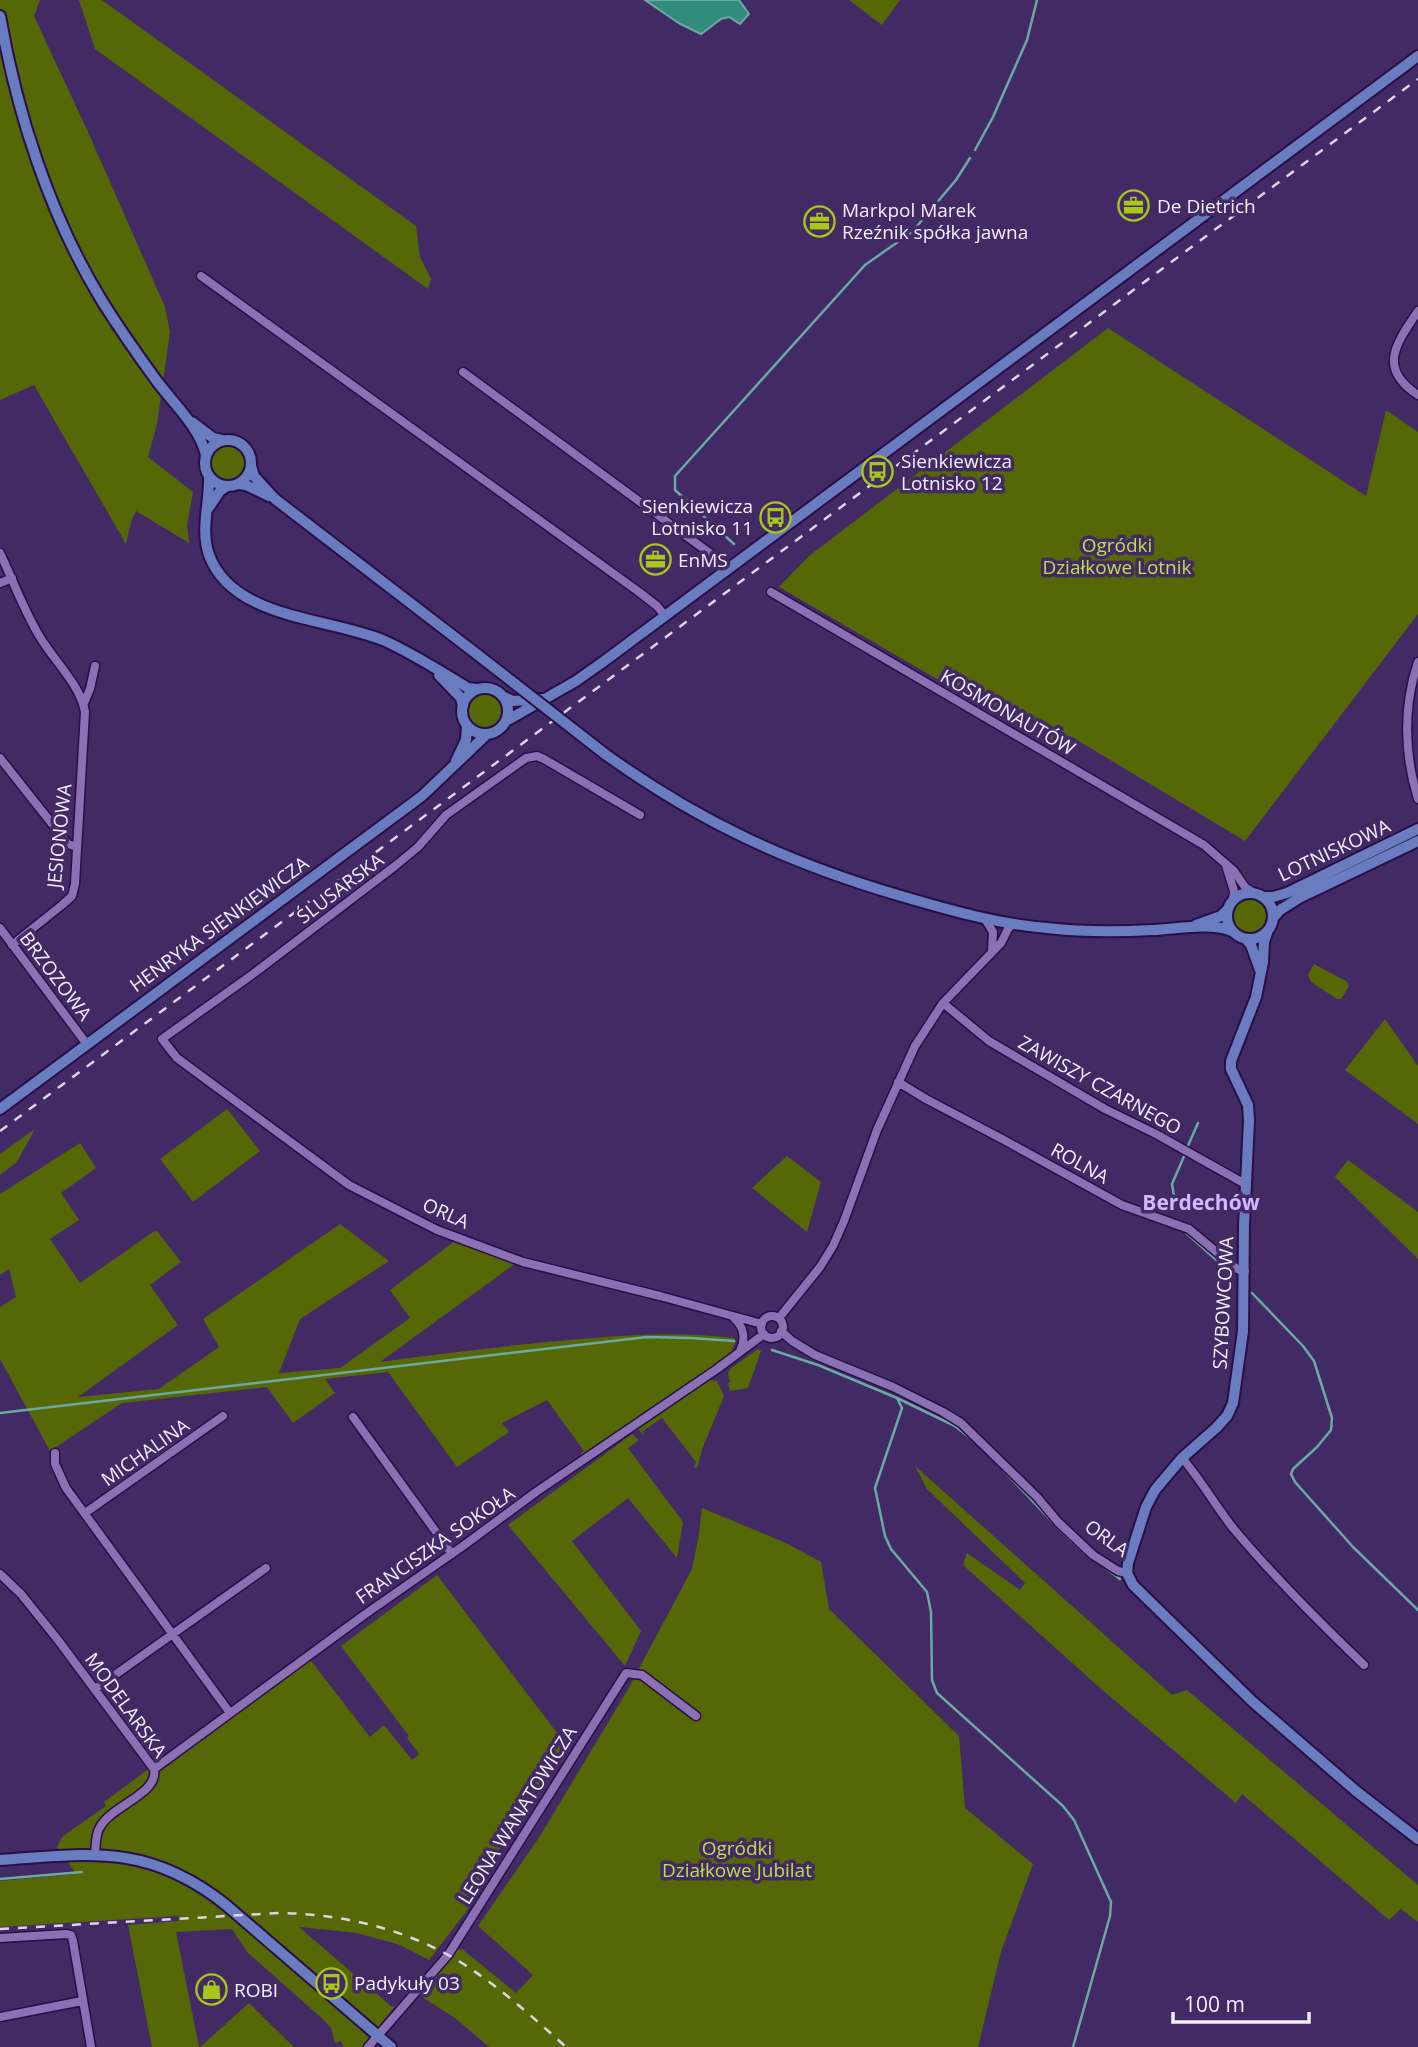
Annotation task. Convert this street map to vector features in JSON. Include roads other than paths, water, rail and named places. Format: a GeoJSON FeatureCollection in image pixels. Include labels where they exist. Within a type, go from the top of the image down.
{"type":"FeatureCollection","features":[{"type":"Feature","properties":{"kind":"main road"},"geometry":{"type":"LineString","coordinates":[[0,16],[20,110],[43,180],[67,233],[100,298],[158,382],[188,419],[204,446],[205,466],[209,476],[205,540],[209,555],[222,578],[240,595],[261,606],[348,628],[385,641],[468,688],[489,688],[513,701],[541,699]]}},
{"type":"Feature","properties":{"kind":"main road"},"geometry":{"type":"LineString","coordinates":[[433,668],[461,698],[467,726],[475,733],[486,735],[501,729],[508,720],[576,681],[665,616],[1418,56]]}},
{"type":"Feature","properties":{"kind":"main road"},"geometry":{"type":"LineString","coordinates":[[188,419],[213,438],[233,440],[243,445],[250,455],[254,475],[275,499],[605,754],[671,799],[707,819],[806,866],[937,907],[985,919],[1045,928],[1099,932],[1194,926],[1223,927],[1251,944],[1260,970]]}},
{"type":"Feature","properties":{"kind":"main road"},"geometry":{"type":"LineString","coordinates":[[206,455],[212,445],[222,440]]}},
{"type":"Feature","properties":{"kind":"main road"},"geometry":{"type":"LineString","coordinates":[[206,513],[220,491],[246,477],[251,466]]}},
{"type":"Feature","properties":{"kind":"main road"},"geometry":{"type":"LineString","coordinates":[[209,476],[217,483],[246,485],[275,499]]}},
{"type":"Feature","properties":{"kind":"main road"},"geometry":{"type":"LineString","coordinates":[[463,706],[468,696],[477,689]]}},
{"type":"Feature","properties":{"kind":"main road"},"geometry":{"type":"LineString","coordinates":[[504,697],[509,708],[508,720]]}},
{"type":"Feature","properties":{"kind":"main road","name":"HENRYKA SIENKIEWICZA"},"geometry":{"type":"LineString","coordinates":[[455,764],[466,740],[467,726]]}},
{"type":"Feature","properties":{"kind":"main road","name":"HENRYKA SIENKIEWICZA"},"geometry":{"type":"LineString","coordinates":[[0,1109],[411,804],[486,735]]}},
{"type":"Feature","properties":{"kind":"main road","name":"LOTNISKOWA"},"geometry":{"type":"LineString","coordinates":[[1259,895],[1273,897],[1287,893],[1418,829]]}},
{"type":"Feature","properties":{"kind":"main road","name":"LOTNISKOWA"},"geometry":{"type":"LineString","coordinates":[[1274,917],[1299,898],[1418,841]]}},
{"type":"Feature","properties":{"kind":"main road"},"geometry":{"type":"LineString","coordinates":[[1194,926],[1221,916],[1243,894],[1259,895],[1271,906],[1274,917],[1271,928],[1257,939],[1246,939]]}},
{"type":"Feature","properties":{"kind":"main road"},"geometry":{"type":"LineString","coordinates":[[1231,905],[1227,921],[1232,931]]}},
{"type":"Feature","properties":{"kind":"main road","name":"SZYBOWCOWA"},"geometry":{"type":"LineString","coordinates":[[1127,1573],[1146,1507],[1155,1490],[1182,1458],[1227,1416],[1233,1402],[1243,1331],[1250,1121],[1248,1105],[1231,1069],[1231,1062],[1256,997],[1267,933]]}},
{"type":"Feature","properties":{"kind":"main road","name":"ORLA"},"geometry":{"type":"LineString","coordinates":[[1127,1573],[1133,1585],[1253,1702],[1356,1791],[1418,1839]]}},
{"type":"Feature","properties":{"kind":"main road"},"geometry":{"type":"LineString","coordinates":[[0,1860],[95,1854],[127,1857],[152,1863],[198,1884],[391,2047]]}},
{"type":"Feature","properties":{"kind":"street"},"geometry":{"type":"LineString","coordinates":[[201,276],[657,606],[665,616]]}},
{"type":"Feature","properties":{"kind":"street"},"geometry":{"type":"LineString","coordinates":[[1418,312],[1397,343],[1393,368],[1402,382],[1418,395]]}},
{"type":"Feature","properties":{"kind":"street"},"geometry":{"type":"LineString","coordinates":[[463,372],[730,568]]}},
{"type":"Feature","properties":{"kind":"street"},"geometry":{"type":"LineString","coordinates":[[0,553],[39,636],[83,703]]}},
{"type":"Feature","properties":{"kind":"street"},"geometry":{"type":"LineString","coordinates":[[0,583],[12,578]]}},
{"type":"Feature","properties":{"kind":"street","name":"KOSMONAUTÓW"},"geometry":{"type":"LineString","coordinates":[[771,592],[1204,845],[1234,871],[1245,887],[1259,895]]}},
{"type":"Feature","properties":{"kind":"street"},"geometry":{"type":"LineString","coordinates":[[1418,662],[1408,702],[1406,743],[1418,799]]}},
{"type":"Feature","properties":{"kind":"street"},"geometry":{"type":"LineString","coordinates":[[83,703],[90,689],[95,666]]}},
{"type":"Feature","properties":{"kind":"street","name":"JESIONOWA"},"geometry":{"type":"LineString","coordinates":[[12,945],[72,896],[75,884],[85,712],[83,703]]}},
{"type":"Feature","properties":{"kind":"street","name":"ŚLUSARSKA"},"geometry":{"type":"LineString","coordinates":[[162,1039],[395,866],[418,847],[446,816],[526,758],[537,756],[640,815]]}},
{"type":"Feature","properties":{"kind":"street"},"geometry":{"type":"LineString","coordinates":[[0,758],[68,844],[77,847]]}},
{"type":"Feature","properties":{"kind":"street"},"geometry":{"type":"LineString","coordinates":[[1226,865],[1234,891],[1231,905]]}},
{"type":"Feature","properties":{"kind":"street"},"geometry":{"type":"LineString","coordinates":[[985,919],[993,932],[992,950]]}},
{"type":"Feature","properties":{"kind":"street"},"geometry":{"type":"LineString","coordinates":[[779,1318],[820,1267],[833,1246],[877,1130],[915,1046],[943,1003],[1001,943],[1013,924]]}},
{"type":"Feature","properties":{"kind":"street","name":"BRZOZOWA"},"geometry":{"type":"LineString","coordinates":[[0,928],[86,1043]]}},
{"type":"Feature","properties":{"kind":"street","name":"ZAWISZY CZARNEGO"},"geometry":{"type":"LineString","coordinates":[[943,1003],[989,1041],[1105,1110],[1156,1133],[1247,1185]]}},
{"type":"Feature","properties":{"kind":"street","name":"ORLA"},"geometry":{"type":"LineString","coordinates":[[162,1039],[177,1058],[349,1185],[437,1230],[523,1262],[731,1315],[763,1329]]}},
{"type":"Feature","properties":{"kind":"street","name":"ROLNA"},"geometry":{"type":"LineString","coordinates":[[898,1082],[1122,1205],[1189,1229],[1237,1269],[1245,1271]]}},
{"type":"Feature","properties":{"kind":"street"},"geometry":{"type":"LineString","coordinates":[[731,1315],[743,1331],[739,1353]]}},
{"type":"Feature","properties":{"kind":"street"},"geometry":{"type":"LineString","coordinates":[[768,1317],[779,1318],[782,1331],[773,1337],[763,1329],[768,1317]]}},
{"type":"Feature","properties":{"kind":"street","name":"FRANCISZKA SOKOŁA"},"geometry":{"type":"LineString","coordinates":[[154,1769],[536,1492],[739,1353],[763,1329]]}},
{"type":"Feature","properties":{"kind":"street","name":"ORLA"},"geometry":{"type":"LineString","coordinates":[[782,1331],[792,1341],[815,1355],[893,1387],[961,1423],[1093,1555],[1118,1571],[1127,1573]]}},
{"type":"Feature","properties":{"kind":"street","name":"MICHALINA"},"geometry":{"type":"LineString","coordinates":[[85,1513],[223,1416]]}},
{"type":"Feature","properties":{"kind":"street"},"geometry":{"type":"LineString","coordinates":[[353,1417],[452,1554]]}},
{"type":"Feature","properties":{"kind":"street"},"geometry":{"type":"LineString","coordinates":[[55,1453],[53,1458],[66,1488],[230,1713]]}},
{"type":"Feature","properties":{"kind":"street"},"geometry":{"type":"LineString","coordinates":[[1182,1458],[1232,1526],[1272,1573],[1313,1617],[1364,1665]]}},
{"type":"Feature","properties":{"kind":"street"},"geometry":{"type":"LineString","coordinates":[[95,1689],[266,1568]]}},
{"type":"Feature","properties":{"kind":"street","name":"MODELARSKA"},"geometry":{"type":"LineString","coordinates":[[0,1574],[21,1594],[154,1769],[155,1779],[150,1787],[110,1815],[101,1825],[97,1833],[95,1854]]}},
{"type":"Feature","properties":{"kind":"street","name":"LEONA WANATOWICZA"},"geometry":{"type":"LineString","coordinates":[[377,2035],[448,1955],[626,1673],[642,1675],[696,1716]]}},
{"type":"Feature","properties":{"kind":"street"},"geometry":{"type":"LineString","coordinates":[[0,1938],[71,1935],[91,2047]]}},
{"type":"Feature","properties":{"kind":"street"},"geometry":{"type":"LineString","coordinates":[[0,2017],[82,2001]]}},
{"type":"Feature","properties":{"kind":"street"},"geometry":{"type":"LineString","coordinates":[[368,2047],[377,2035]]}},
{"type":"Feature","properties":{"kind":"waterway"},"geometry":{"type":"LineString","coordinates":[[975,150],[993,117],[1027,40],[1037,0]]}},
{"type":"Feature","properties":{"kind":"waterway"},"geometry":{"type":"LineString","coordinates":[[734,544],[675,490],[675,476],[865,265],[912,232],[956,180],[970,158]]}},
{"type":"Feature","properties":{"kind":"waterway"},"geometry":{"type":"LineString","coordinates":[[1187,1148],[1198,1123]]}},
{"type":"Feature","properties":{"kind":"waterway"},"geometry":{"type":"LineString","coordinates":[[1174,1196],[1172,1184],[1185,1154]]}},
{"type":"Feature","properties":{"kind":"waterway"},"geometry":{"type":"LineString","coordinates":[[1183,1230],[1232,1274]]}},
{"type":"Feature","properties":{"kind":"waterway"},"geometry":{"type":"LineString","coordinates":[[1252,1293],[1314,1361],[1332,1418],[1331,1430],[1293,1469],[1291,1474],[1295,1482],[1353,1547],[1418,1610]]}},
{"type":"Feature","properties":{"kind":"waterway"},"geometry":{"type":"LineString","coordinates":[[0,1413],[647,1337],[734,1341]]}},
{"type":"Feature","properties":{"kind":"waterway"},"geometry":{"type":"LineString","coordinates":[[772,1350],[818,1365],[897,1398],[955,1426],[978,1444]]}},
{"type":"Feature","properties":{"kind":"waterway"},"geometry":{"type":"LineString","coordinates":[[897,1398],[902,1408],[875,1488],[885,1536],[891,1549],[927,1592],[931,1612],[932,1680],[937,1693],[1063,1806],[1074,1820],[1111,1902],[1110,1916],[1073,2047]]}},
{"type":"Feature","properties":{"kind":"waterway"},"geometry":{"type":"LineString","coordinates":[[990,1456],[1086,1554]]}},
{"type":"Feature","properties":{"kind":"waterway"},"geometry":{"type":"LineString","coordinates":[[1100,1564],[1120,1579]]}},
{"type":"Feature","properties":{"kind":"waterway"},"geometry":{"type":"LineString","coordinates":[[0,1879],[82,1872]]}},
{"type":"Feature","properties":{"kind":"railway"},"geometry":{"type":"LineString","coordinates":[[0,1131],[1418,79]]}},
{"type":"Feature","properties":{"kind":"railway"},"geometry":{"type":"LineString","coordinates":[[0,1929],[279,1913],[355,1921],[427,1944],[471,1969],[566,2047]]}},
{"type":"Feature","properties":{"kind":"place","name":"De Dietrich"},"geometry":{"type":"Point","coordinates":[1134,206]}},
{"type":"Feature","properties":{"kind":"place","name":"Markpol Marek Rzeźnik spółka jawna"},"geometry":{"type":"Point","coordinates":[819,221]}},
{"type":"Feature","properties":{"kind":"place","name":"Sienkiewicza Lotnisko 12"},"geometry":{"type":"Point","coordinates":[878,472]}},
{"type":"Feature","properties":{"kind":"place","name":"Sienkiewicza Lotnisko 11"},"geometry":{"type":"Point","coordinates":[776,517]}},
{"type":"Feature","properties":{"kind":"place","name":"EnMS"},"geometry":{"type":"Point","coordinates":[655,560]}},
{"type":"Feature","properties":{"kind":"place","name":"Padykuły 03"},"geometry":{"type":"Point","coordinates":[331,1983]}},
{"type":"Feature","properties":{"kind":"place","name":"ROBI"},"geometry":{"type":"Point","coordinates":[211,1990]}},
{"type":"Feature","properties":{"kind":"district","name":"Berdechów"},"geometry":{"type":"Point","coordinates":[1201,1202]}},
{"type":"Feature","properties":{"kind":"park label","name":"Ogródki Działkowe Lotnik"},"geometry":{"type":"Point","coordinates":[1117,556]}},
{"type":"Feature","properties":{"kind":"park label","name":"Ogródki Działkowe Jubilat"},"geometry":{"type":"Point","coordinates":[737,1859]}}]}
